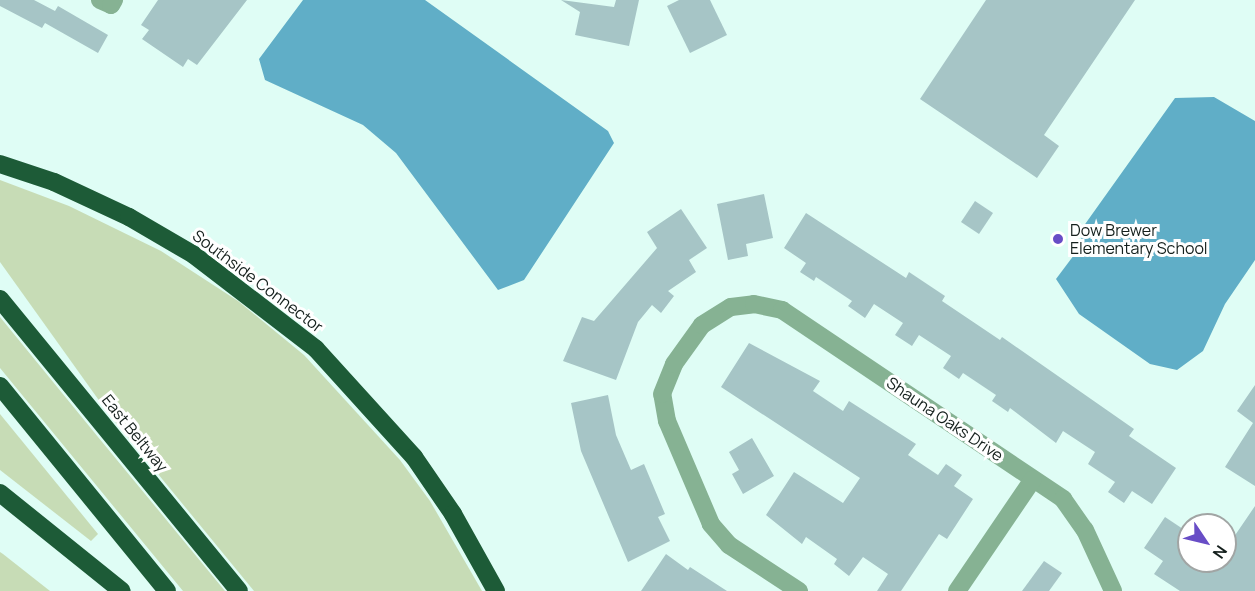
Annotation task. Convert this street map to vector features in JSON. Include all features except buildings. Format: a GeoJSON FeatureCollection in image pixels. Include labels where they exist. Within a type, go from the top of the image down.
{"type":"FeatureCollection","features":[{"type":"Feature","properties":{"kind":"highway","name":"Southside Connector"},"geometry":{"type":"LineString","coordinates":[[0,164],[54,182],[138,222],[194,255],[316,349],[414,457],[453,514],[496,591]]}},
{"type":"Feature","properties":{"kind":"highway"},"geometry":{"type":"LineString","coordinates":[[0,284],[42,351]]}},
{"type":"Feature","properties":{"kind":"highway","name":"East Beltway"},"geometry":{"type":"LineString","coordinates":[[0,299],[239,591]]}},
{"type":"Feature","properties":{"kind":"highway"},"geometry":{"type":"LineString","coordinates":[[0,386],[167,591]]}},
{"type":"Feature","properties":{"kind":"highway"},"geometry":{"type":"LineString","coordinates":[[0,493],[122,591]]}},
{"type":"Feature","properties":{"kind":"street"},"geometry":{"type":"LineString","coordinates":[[100,0],[111,5],[114,0]]}},
{"type":"Feature","properties":{"kind":"street","name":"Shauna Oaks Drive"},"geometry":{"type":"LineString","coordinates":[[799,591],[729,545],[711,524],[667,421],[662,394],[674,364],[702,325],[731,307],[754,303],[782,310],[1063,499],[1085,530],[1113,591]]}},
{"type":"Feature","properties":{"kind":"street"},"geometry":{"type":"LineString","coordinates":[[957,591],[1033,479]]}},
{"type":"Feature","properties":{"kind":"green space"},"geometry":{"type":"Polygon","coordinates":[[[0,180],[69,206],[161,251],[238,301],[304,355],[400,460],[430,501],[482,591],[254,591],[108,413],[0,262],[0,180]]]}},
{"type":"Feature","properties":{"kind":"green space"},"geometry":{"type":"Polygon","coordinates":[[[0,317],[225,591],[183,591],[0,368],[0,317]]]}},
{"type":"Feature","properties":{"kind":"green space"},"geometry":{"type":"Polygon","coordinates":[[[0,414],[98,534],[91,541],[0,470],[0,414]]]}},
{"type":"Feature","properties":{"kind":"green space"},"geometry":{"type":"Polygon","coordinates":[[[0,552],[3,554],[50,591],[0,591],[0,552]]]}},
{"type":"Feature","properties":{"kind":"water"},"geometry":{"type":"Polygon","coordinates":[[[303,0],[425,0],[608,131],[614,143],[524,280],[498,290],[396,153],[363,125],[265,80],[259,59],[303,0]]]}},
{"type":"Feature","properties":{"kind":"water"},"geometry":{"type":"Polygon","coordinates":[[[1214,97],[1255,121],[1255,260],[1225,304],[1203,351],[1177,370],[1150,364],[1079,314],[1056,279],[1080,247],[1083,227],[1175,98],[1214,97]]]}},
{"type":"Feature","properties":{"kind":"place","name":"Dow Brewer Elementary School"},"geometry":{"type":"Point","coordinates":[1058,239]}}]}
